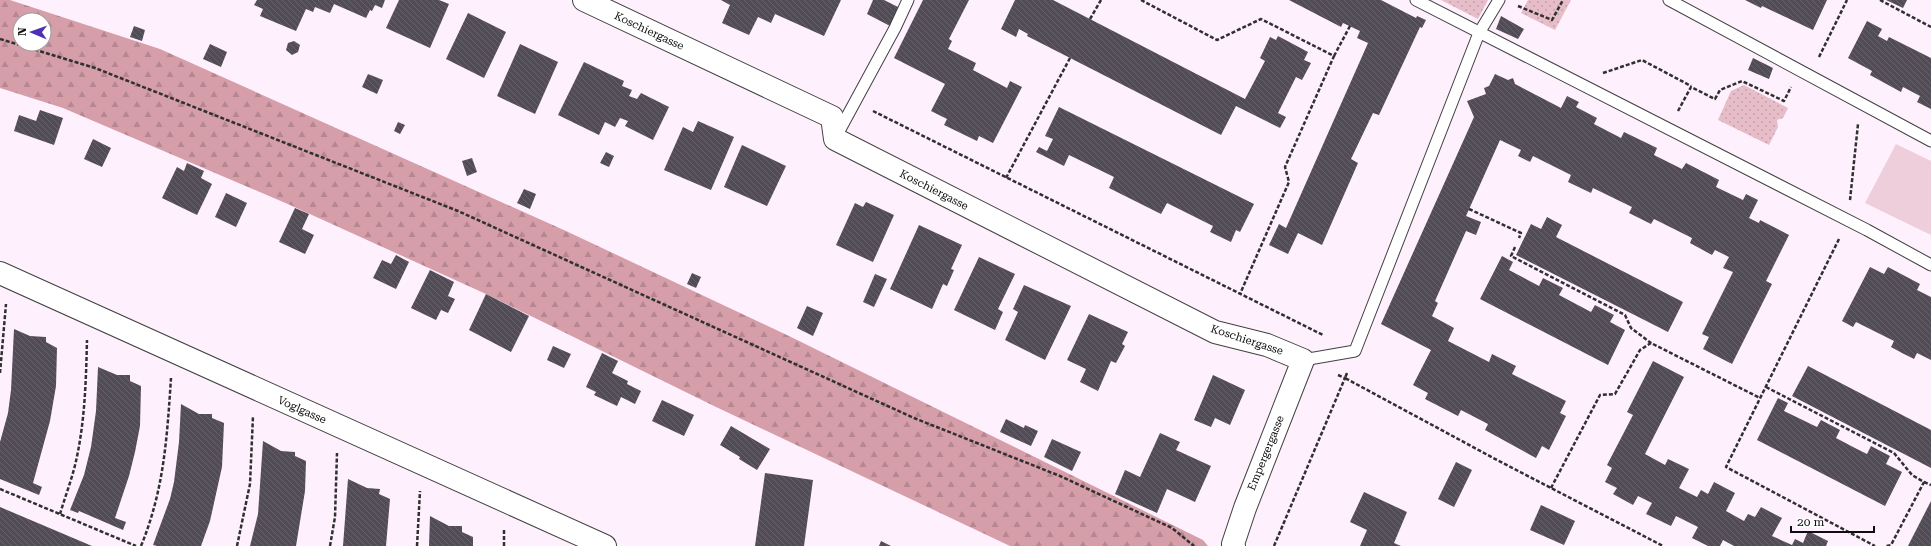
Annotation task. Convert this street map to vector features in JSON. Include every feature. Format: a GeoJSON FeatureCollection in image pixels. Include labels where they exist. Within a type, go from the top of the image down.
{"type":"FeatureCollection","features":[{"type":"Feature","properties":{"kind":"street","name":"Koschiergasse"},"geometry":{"type":"LineString","coordinates":[[584,0],[832,117],[835,139],[1215,332],[1267,345],[1303,360]]}},
{"type":"Feature","properties":{"kind":"street","name":"Voglgasse"},"geometry":{"type":"LineString","coordinates":[[4,275],[605,546]]}},
{"type":"Feature","properties":{"kind":"street","name":"Empergergasse"},"geometry":{"type":"LineString","coordinates":[[1234,546],[1233,544],[1244,508],[1303,360]]}},
{"type":"Feature","properties":{"kind":"lane"},"geometry":{"type":"LineString","coordinates":[[835,139],[895,28],[908,0]]}},
{"type":"Feature","properties":{"kind":"lane"},"geometry":{"type":"LineString","coordinates":[[1416,0],[1931,265]]}},
{"type":"Feature","properties":{"kind":"lane"},"geometry":{"type":"LineString","coordinates":[[1303,360],[1355,351],[1479,33],[1499,0]]}},
{"type":"Feature","properties":{"kind":"lane"},"geometry":{"type":"LineString","coordinates":[[1669,0],[1931,141]]}},
{"type":"Feature","properties":{"kind":"path"},"geometry":{"type":"LineString","coordinates":[[1090,19],[1101,0]]}},
{"type":"Feature","properties":{"kind":"path"},"geometry":{"type":"LineString","coordinates":[[1141,0],[1217,40],[1261,19],[1334,56]]}},
{"type":"Feature","properties":{"kind":"path"},"geometry":{"type":"LineString","coordinates":[[1512,3],[1552,20],[1563,0]]}},
{"type":"Feature","properties":{"kind":"path"},"geometry":{"type":"LineString","coordinates":[[1809,76],[1847,0]]}},
{"type":"Feature","properties":{"kind":"path"},"geometry":{"type":"LineString","coordinates":[[1880,0],[1931,27]]}},
{"type":"Feature","properties":{"kind":"path"},"geometry":{"type":"LineString","coordinates":[[1240,294],[1289,182],[1285,167],[1334,56],[1350,26]]}},
{"type":"Feature","properties":{"kind":"path"},"geometry":{"type":"LineString","coordinates":[[0,39],[95,68],[458,211],[914,418],[1060,476],[1172,528],[1194,546]]}},
{"type":"Feature","properties":{"kind":"path"},"geometry":{"type":"LineString","coordinates":[[1006,178],[1070,58]]}},
{"type":"Feature","properties":{"kind":"path"},"geometry":{"type":"LineString","coordinates":[[1576,82],[1642,60],[1716,99],[1720,90],[1742,81],[1784,102],[1789,91]]}},
{"type":"Feature","properties":{"kind":"path"},"geometry":{"type":"LineString","coordinates":[[1668,129],[1691,86]]}},
{"type":"Feature","properties":{"kind":"path"},"geometry":{"type":"LineString","coordinates":[[855,102],[1355,351]]}},
{"type":"Feature","properties":{"kind":"path"},"geometry":{"type":"LineString","coordinates":[[1860,103],[1848,221],[1726,467],[1875,546]]}},
{"type":"Feature","properties":{"kind":"path"},"geometry":{"type":"LineString","coordinates":[[1469,210],[1521,233],[1519,238]]}},
{"type":"Feature","properties":{"kind":"path"},"geometry":{"type":"LineString","coordinates":[[1515,247],[1511,256],[1625,315],[1631,328],[1651,343],[1760,398]]}},
{"type":"Feature","properties":{"kind":"path"},"geometry":{"type":"LineString","coordinates":[[0,373],[4,275]]}},
{"type":"Feature","properties":{"kind":"path"},"geometry":{"type":"LineString","coordinates":[[60,514],[76,461],[81,432],[86,371],[88,313]]}},
{"type":"Feature","properties":{"kind":"path"},"geometry":{"type":"LineString","coordinates":[[1551,488],[1600,395],[1615,394],[1640,350],[1651,343]]}},
{"type":"Feature","properties":{"kind":"path"},"geometry":{"type":"LineString","coordinates":[[141,546],[151,523],[165,460],[173,351]]}},
{"type":"Feature","properties":{"kind":"path"},"geometry":{"type":"LineString","coordinates":[[1303,360],[1345,378],[1663,546]]}},
{"type":"Feature","properties":{"kind":"path"},"geometry":{"type":"LineString","coordinates":[[1274,546],[1345,378]]}},
{"type":"Feature","properties":{"kind":"path"},"geometry":{"type":"LineString","coordinates":[[1766,387],[1894,453],[1912,475],[1931,485]]}},
{"type":"Feature","properties":{"kind":"path"},"geometry":{"type":"LineString","coordinates":[[237,546],[250,484],[254,388]]}},
{"type":"Feature","properties":{"kind":"path"},"geometry":{"type":"LineString","coordinates":[[330,546],[335,517],[338,426]]}},
{"type":"Feature","properties":{"kind":"path"},"geometry":{"type":"LineString","coordinates":[[417,546],[422,464]]}},
{"type":"Feature","properties":{"kind":"path"},"geometry":{"type":"LineString","coordinates":[[1886,546],[1891,545],[1924,482]]}},
{"type":"Feature","properties":{"kind":"path"},"geometry":{"type":"LineString","coordinates":[[0,489],[136,546]]}},
{"type":"Feature","properties":{"kind":"shaded area"},"geometry":{"type":"Polygon","coordinates":[[[1441,0],[1488,0],[1478,19],[1441,0]]]}},
{"type":"Feature","properties":{"kind":"shaded area"},"geometry":{"type":"Polygon","coordinates":[[[1528,0],[1571,0],[1555,30],[1521,13],[1528,0]]]}},
{"type":"Feature","properties":{"kind":"shaded area"},"geometry":{"type":"Polygon","coordinates":[[[1744,85],[1788,108],[1783,118],[1777,120],[1778,127],[1769,145],[1718,120],[1731,91],[1744,85]]]}},
{"type":"Feature","properties":{"kind":"shaded area"},"geometry":{"type":"Polygon","coordinates":[[[1896,144],[1931,161],[1931,235],[1865,203],[1896,144]]]}},
{"type":"Feature","properties":{"kind":"green space"},"geometry":{"type":"Polygon","coordinates":[[[0,0],[10,0],[47,12],[12,12],[12,52],[52,52],[52,14],[160,49],[566,231],[789,336],[1203,540],[1208,546],[1010,546],[714,406],[486,294],[290,205],[63,108],[0,88],[0,0]]]}},
{"type":"Feature","properties":{"kind":"building"},"geometry":{"type":"Polygon","coordinates":[[[257,0],[385,0],[382,8],[375,5],[372,11],[370,10],[366,18],[334,4],[330,13],[315,7],[313,12],[306,9],[296,31],[260,16],[263,9],[254,5],[257,0]]]}},
{"type":"Feature","properties":{"kind":"building"},"geometry":{"type":"Polygon","coordinates":[[[399,0],[439,0],[449,4],[430,48],[386,28],[399,0]]]}},
{"type":"Feature","properties":{"kind":"building"},"geometry":{"type":"Polygon","coordinates":[[[721,0],[841,0],[824,36],[775,14],[771,23],[758,17],[749,35],[722,23],[730,5],[721,0]]]}},
{"type":"Feature","properties":{"kind":"building"},"geometry":{"type":"Polygon","coordinates":[[[873,0],[884,0],[900,8],[890,26],[867,14],[873,0]]]}},
{"type":"Feature","properties":{"kind":"building"},"geometry":{"type":"Polygon","coordinates":[[[923,0],[969,0],[949,39],[952,41],[948,49],[976,63],[973,70],[1007,88],[1010,81],[1022,87],[993,143],[979,136],[977,141],[944,125],[947,119],[931,111],[945,84],[894,58],[923,0]]]}},
{"type":"Feature","properties":{"kind":"building"},"geometry":{"type":"Polygon","coordinates":[[[1015,0],[1053,0],[1245,99],[1265,61],[1260,58],[1270,37],[1276,40],[1278,36],[1308,52],[1304,60],[1311,63],[1302,80],[1296,77],[1278,113],[1286,117],[1280,128],[1236,106],[1221,135],[1027,36],[1028,34],[1019,29],[1016,37],[1001,29],[1015,0]]]}},
{"type":"Feature","properties":{"kind":"building"},"geometry":{"type":"Polygon","coordinates":[[[1289,0],[1381,0],[1416,18],[1417,16],[1426,20],[1422,28],[1420,27],[1379,115],[1373,113],[1351,159],[1358,163],[1322,245],[1298,233],[1288,254],[1269,245],[1279,224],[1286,228],[1368,43],[1357,38],[1360,31],[1343,23],[1341,27],[1289,0]]]}},
{"type":"Feature","properties":{"kind":"building"},"geometry":{"type":"Polygon","coordinates":[[[1745,0],[1827,0],[1813,30],[1762,6],[1761,8],[1745,0]]]}},
{"type":"Feature","properties":{"kind":"building"},"geometry":{"type":"Polygon","coordinates":[[[1886,0],[1907,0],[1903,8],[1886,0]]]}},
{"type":"Feature","properties":{"kind":"building"},"geometry":{"type":"Polygon","coordinates":[[[468,13],[506,32],[484,78],[446,59],[468,13]]]}},
{"type":"Feature","properties":{"kind":"building"},"geometry":{"type":"Polygon","coordinates":[[[1501,16],[1524,29],[1518,39],[1496,29],[1501,16]]]}},
{"type":"Feature","properties":{"kind":"building"},"geometry":{"type":"Polygon","coordinates":[[[1867,21],[1882,29],[1878,36],[1887,41],[1889,37],[1931,58],[1931,109],[1917,102],[1920,96],[1903,87],[1901,92],[1870,75],[1872,71],[1848,58],[1867,21]]]}},
{"type":"Feature","properties":{"kind":"building"},"geometry":{"type":"Polygon","coordinates":[[[134,26],[145,30],[142,41],[130,37],[134,26]]]}},
{"type":"Feature","properties":{"kind":"building"},"geometry":{"type":"Polygon","coordinates":[[[294,41],[300,45],[298,52],[292,55],[286,50],[288,43],[294,41]]]}},
{"type":"Feature","properties":{"kind":"building"},"geometry":{"type":"Polygon","coordinates":[[[210,44],[227,52],[221,67],[203,59],[210,44]]]}},
{"type":"Feature","properties":{"kind":"building"},"geometry":{"type":"Polygon","coordinates":[[[520,44],[558,62],[535,114],[497,96],[520,44]]]}},
{"type":"Feature","properties":{"kind":"building"},"geometry":{"type":"Polygon","coordinates":[[[1753,58],[1773,68],[1769,79],[1748,70],[1753,58]]]}},
{"type":"Feature","properties":{"kind":"building"},"geometry":{"type":"Polygon","coordinates":[[[584,62],[624,81],[622,86],[632,90],[629,96],[637,99],[641,93],[669,107],[653,140],[625,126],[628,121],[620,118],[615,127],[605,122],[599,135],[558,115],[584,62]]]}},
{"type":"Feature","properties":{"kind":"building"},"geometry":{"type":"Polygon","coordinates":[[[368,74],[383,80],[377,94],[362,87],[368,74]]]}},
{"type":"Feature","properties":{"kind":"building"},"geometry":{"type":"Polygon","coordinates":[[[1495,74],[1508,80],[1513,78],[1515,84],[1561,108],[1567,96],[1579,102],[1576,107],[1597,118],[1594,124],[1621,138],[1624,132],[1657,148],[1654,155],[1682,169],[1686,163],[1719,180],[1716,187],[1743,200],[1746,194],[1758,200],[1749,218],[1759,223],[1760,220],[1789,235],[1766,281],[1772,284],[1732,364],[1703,349],[1709,337],[1702,334],[1733,272],[1723,268],[1729,257],[1715,250],[1712,255],[1690,243],[1692,238],[1654,219],[1651,224],[1629,213],[1632,207],[1593,188],[1591,193],[1568,182],[1571,175],[1533,156],[1530,162],[1518,156],[1521,150],[1500,140],[1466,216],[1481,222],[1476,235],[1466,231],[1435,301],[1438,303],[1432,316],[1454,328],[1448,341],[1489,362],[1492,354],[1516,366],[1512,374],[1566,401],[1560,413],[1566,416],[1549,450],[1542,446],[1536,458],[1485,430],[1488,424],[1461,410],[1458,416],[1425,399],[1428,393],[1413,385],[1431,350],[1381,324],[1474,117],[1467,101],[1486,94],[1484,88],[1489,86],[1495,74]]]}},
{"type":"Feature","properties":{"kind":"building"},"geometry":{"type":"Polygon","coordinates":[[[1059,107],[1254,204],[1240,232],[1236,230],[1231,242],[1210,232],[1213,226],[1167,203],[1161,214],[1109,188],[1114,177],[1069,155],[1064,166],[1036,152],[1039,147],[1047,151],[1053,139],[1045,136],[1059,107]]]}},
{"type":"Feature","properties":{"kind":"building"},"geometry":{"type":"Polygon","coordinates":[[[40,110],[63,118],[54,145],[14,131],[19,115],[36,121],[40,110]]]}},
{"type":"Feature","properties":{"kind":"building"},"geometry":{"type":"Polygon","coordinates":[[[698,121],[734,137],[711,190],[664,170],[683,127],[693,132],[698,121]]]}},
{"type":"Feature","properties":{"kind":"building"},"geometry":{"type":"Polygon","coordinates":[[[398,122],[405,125],[400,134],[394,131],[398,122]]]}},
{"type":"Feature","properties":{"kind":"building"},"geometry":{"type":"Polygon","coordinates":[[[93,139],[111,148],[102,167],[84,159],[93,139]]]}},
{"type":"Feature","properties":{"kind":"building"},"geometry":{"type":"Polygon","coordinates":[[[742,145],[786,166],[767,206],[724,187],[742,145]]]}},
{"type":"Feature","properties":{"kind":"building"},"geometry":{"type":"Polygon","coordinates":[[[606,152],[614,156],[609,167],[600,163],[606,152]]]}},
{"type":"Feature","properties":{"kind":"building"},"geometry":{"type":"Polygon","coordinates":[[[472,158],[477,172],[467,176],[462,161],[472,158]]]}},
{"type":"Feature","properties":{"kind":"building"},"geometry":{"type":"Polygon","coordinates":[[[187,163],[204,171],[201,178],[212,184],[197,215],[162,198],[177,167],[184,171],[187,163]]]}},
{"type":"Feature","properties":{"kind":"building"},"geometry":{"type":"Polygon","coordinates":[[[524,189],[536,194],[530,209],[517,203],[524,189]]]}},
{"type":"Feature","properties":{"kind":"building"},"geometry":{"type":"Polygon","coordinates":[[[226,193],[247,203],[236,227],[215,217],[226,193]]]}},
{"type":"Feature","properties":{"kind":"building"},"geometry":{"type":"Polygon","coordinates":[[[866,202],[894,215],[873,262],[836,245],[855,203],[863,207],[866,202]]]}},
{"type":"Feature","properties":{"kind":"building"},"geometry":{"type":"Polygon","coordinates":[[[295,208],[309,214],[302,229],[314,235],[305,254],[279,242],[295,208]]]}},
{"type":"Feature","properties":{"kind":"building"},"geometry":{"type":"Polygon","coordinates":[[[1547,217],[1562,225],[1556,237],[1683,302],[1668,332],[1516,255],[1531,224],[1541,229],[1547,217]]]}},
{"type":"Feature","properties":{"kind":"building"},"geometry":{"type":"Polygon","coordinates":[[[919,225],[962,245],[951,269],[954,270],[947,286],[943,284],[932,309],[890,289],[919,225]]]}},
{"type":"Feature","properties":{"kind":"building"},"geometry":{"type":"Polygon","coordinates":[[[396,255],[409,262],[396,289],[373,278],[382,260],[391,264],[396,255]]]}},
{"type":"Feature","properties":{"kind":"building"},"geometry":{"type":"Polygon","coordinates":[[[1502,256],[1513,262],[1509,270],[1539,286],[1543,278],[1563,288],[1559,295],[1591,312],[1595,305],[1614,315],[1610,322],[1625,330],[1608,365],[1480,299],[1502,256]]]}},
{"type":"Feature","properties":{"kind":"building"},"geometry":{"type":"Polygon","coordinates":[[[979,257],[1015,274],[998,309],[1003,312],[995,330],[954,310],[979,257]]]}},
{"type":"Feature","properties":{"kind":"building"},"geometry":{"type":"Polygon","coordinates":[[[1870,267],[1884,274],[1888,267],[1920,284],[1917,290],[1931,297],[1931,360],[1917,353],[1914,359],[1891,347],[1894,341],[1856,322],[1853,327],[1842,321],[1870,267]]]}},
{"type":"Feature","properties":{"kind":"building"},"geometry":{"type":"Polygon","coordinates":[[[430,270],[454,282],[448,296],[455,299],[448,313],[441,310],[436,320],[411,308],[430,270]]]}},
{"type":"Feature","properties":{"kind":"building"},"geometry":{"type":"Polygon","coordinates":[[[692,273],[701,277],[696,288],[687,284],[692,273]]]}},
{"type":"Feature","properties":{"kind":"building"},"geometry":{"type":"Polygon","coordinates":[[[875,274],[887,279],[874,307],[863,302],[875,274]]]}},
{"type":"Feature","properties":{"kind":"building"},"geometry":{"type":"Polygon","coordinates":[[[1024,285],[1071,306],[1045,360],[1005,340],[1018,312],[1013,309],[1024,285]]]}},
{"type":"Feature","properties":{"kind":"building"},"geometry":{"type":"Polygon","coordinates":[[[486,294],[529,316],[511,352],[469,330],[486,294]]]}},
{"type":"Feature","properties":{"kind":"building"},"geometry":{"type":"Polygon","coordinates":[[[807,306],[823,313],[813,336],[797,328],[807,306]]]}},
{"type":"Feature","properties":{"kind":"building"},"geometry":{"type":"Polygon","coordinates":[[[1089,314],[1128,332],[1122,344],[1125,346],[1116,363],[1111,361],[1098,391],[1080,382],[1086,369],[1067,360],[1089,314]]]}},
{"type":"Feature","properties":{"kind":"building"},"geometry":{"type":"Polygon","coordinates":[[[14,329],[30,336],[46,337],[46,342],[57,348],[56,386],[50,421],[33,483],[42,487],[39,495],[0,479],[0,442],[8,413],[11,390],[14,329]]]}},
{"type":"Feature","properties":{"kind":"building"},"geometry":{"type":"Polygon","coordinates":[[[553,346],[571,354],[564,368],[547,360],[553,346]]]}},
{"type":"Feature","properties":{"kind":"building"},"geometry":{"type":"Polygon","coordinates":[[[602,353],[618,361],[612,373],[628,381],[627,384],[641,391],[635,404],[621,397],[617,406],[594,395],[596,392],[586,387],[602,353]]]}},
{"type":"Feature","properties":{"kind":"building"},"geometry":{"type":"Polygon","coordinates":[[[1653,361],[1684,377],[1645,454],[1665,465],[1668,459],[1689,469],[1679,488],[1697,497],[1701,490],[1708,494],[1714,482],[1735,493],[1726,511],[1744,521],[1748,514],[1755,517],[1761,507],[1782,518],[1772,536],[1792,545],[1795,539],[1803,543],[1808,531],[1828,541],[1826,546],[1734,546],[1723,540],[1720,546],[1708,546],[1692,538],[1698,527],[1676,516],[1671,526],[1646,514],[1652,503],[1638,496],[1633,505],[1613,494],[1617,488],[1605,482],[1612,468],[1607,465],[1633,415],[1627,412],[1653,361]]]}},
{"type":"Feature","properties":{"kind":"building"},"geometry":{"type":"Polygon","coordinates":[[[1808,366],[1931,430],[1931,468],[1792,396],[1808,366]]]}},
{"type":"Feature","properties":{"kind":"building"},"geometry":{"type":"Polygon","coordinates":[[[98,367],[117,375],[130,375],[130,381],[141,386],[140,426],[135,452],[129,476],[115,518],[126,522],[123,530],[79,511],[78,513],[70,510],[84,475],[91,447],[96,411],[98,367]]]}},
{"type":"Feature","properties":{"kind":"building"},"geometry":{"type":"Polygon","coordinates":[[[1213,375],[1245,390],[1230,425],[1215,418],[1211,427],[1194,420],[1213,375]]]}},
{"type":"Feature","properties":{"kind":"building"},"geometry":{"type":"Polygon","coordinates":[[[1778,398],[1788,403],[1784,411],[1817,427],[1821,420],[1840,430],[1836,438],[1855,448],[1867,454],[1871,446],[1890,456],[1886,464],[1902,472],[1885,506],[1757,440],[1778,398]]]}},
{"type":"Feature","properties":{"kind":"building"},"geometry":{"type":"Polygon","coordinates":[[[662,400],[694,415],[684,436],[652,421],[662,400]]]}},
{"type":"Feature","properties":{"kind":"building"},"geometry":{"type":"Polygon","coordinates":[[[181,404],[199,414],[212,414],[212,418],[224,423],[222,467],[210,521],[201,546],[157,546],[153,545],[170,499],[174,482],[179,442],[181,404]]]}},
{"type":"Feature","properties":{"kind":"building"},"geometry":{"type":"Polygon","coordinates":[[[1006,419],[1024,428],[1025,425],[1038,431],[1031,446],[1000,432],[1006,419]]]}},
{"type":"Feature","properties":{"kind":"building"},"geometry":{"type":"Polygon","coordinates":[[[731,426],[770,449],[757,470],[739,459],[740,457],[720,445],[731,426]]]}},
{"type":"Feature","properties":{"kind":"building"},"geometry":{"type":"Polygon","coordinates":[[[1160,433],[1180,442],[1176,450],[1211,466],[1195,502],[1167,489],[1157,513],[1115,494],[1125,470],[1140,477],[1160,433]]]}},
{"type":"Feature","properties":{"kind":"building"},"geometry":{"type":"Polygon","coordinates":[[[1052,439],[1081,452],[1072,471],[1044,457],[1052,439]]]}},
{"type":"Feature","properties":{"kind":"building"},"geometry":{"type":"Polygon","coordinates":[[[263,441],[281,451],[295,452],[295,456],[306,461],[305,491],[296,546],[250,546],[258,514],[263,441]]]}},
{"type":"Feature","properties":{"kind":"building"},"geometry":{"type":"Polygon","coordinates":[[[1456,462],[1472,470],[1454,507],[1438,499],[1456,462]]]}},
{"type":"Feature","properties":{"kind":"building"},"geometry":{"type":"Polygon","coordinates":[[[765,473],[813,480],[804,546],[755,546],[765,473]]]}},
{"type":"Feature","properties":{"kind":"building"},"geometry":{"type":"Polygon","coordinates":[[[348,479],[367,488],[380,489],[379,494],[390,499],[386,546],[343,546],[348,479]]]}},
{"type":"Feature","properties":{"kind":"building"},"geometry":{"type":"Polygon","coordinates":[[[1364,492],[1407,512],[1394,543],[1401,546],[1360,546],[1367,530],[1350,522],[1364,492]]]}},
{"type":"Feature","properties":{"kind":"building"},"geometry":{"type":"Polygon","coordinates":[[[1931,501],[1931,546],[1908,546],[1911,540],[1931,501]]]}},
{"type":"Feature","properties":{"kind":"building"},"geometry":{"type":"Polygon","coordinates":[[[1541,505],[1575,521],[1564,545],[1530,530],[1541,505]]]}},
{"type":"Feature","properties":{"kind":"building"},"geometry":{"type":"Polygon","coordinates":[[[0,507],[92,546],[0,546],[0,507]]]}},
{"type":"Feature","properties":{"kind":"building"},"geometry":{"type":"Polygon","coordinates":[[[430,516],[449,526],[462,526],[462,532],[473,537],[473,546],[429,546],[430,516]]]}},
{"type":"Feature","properties":{"kind":"building"},"geometry":{"type":"Polygon","coordinates":[[[881,541],[891,546],[879,546],[881,541]]]}}]}
